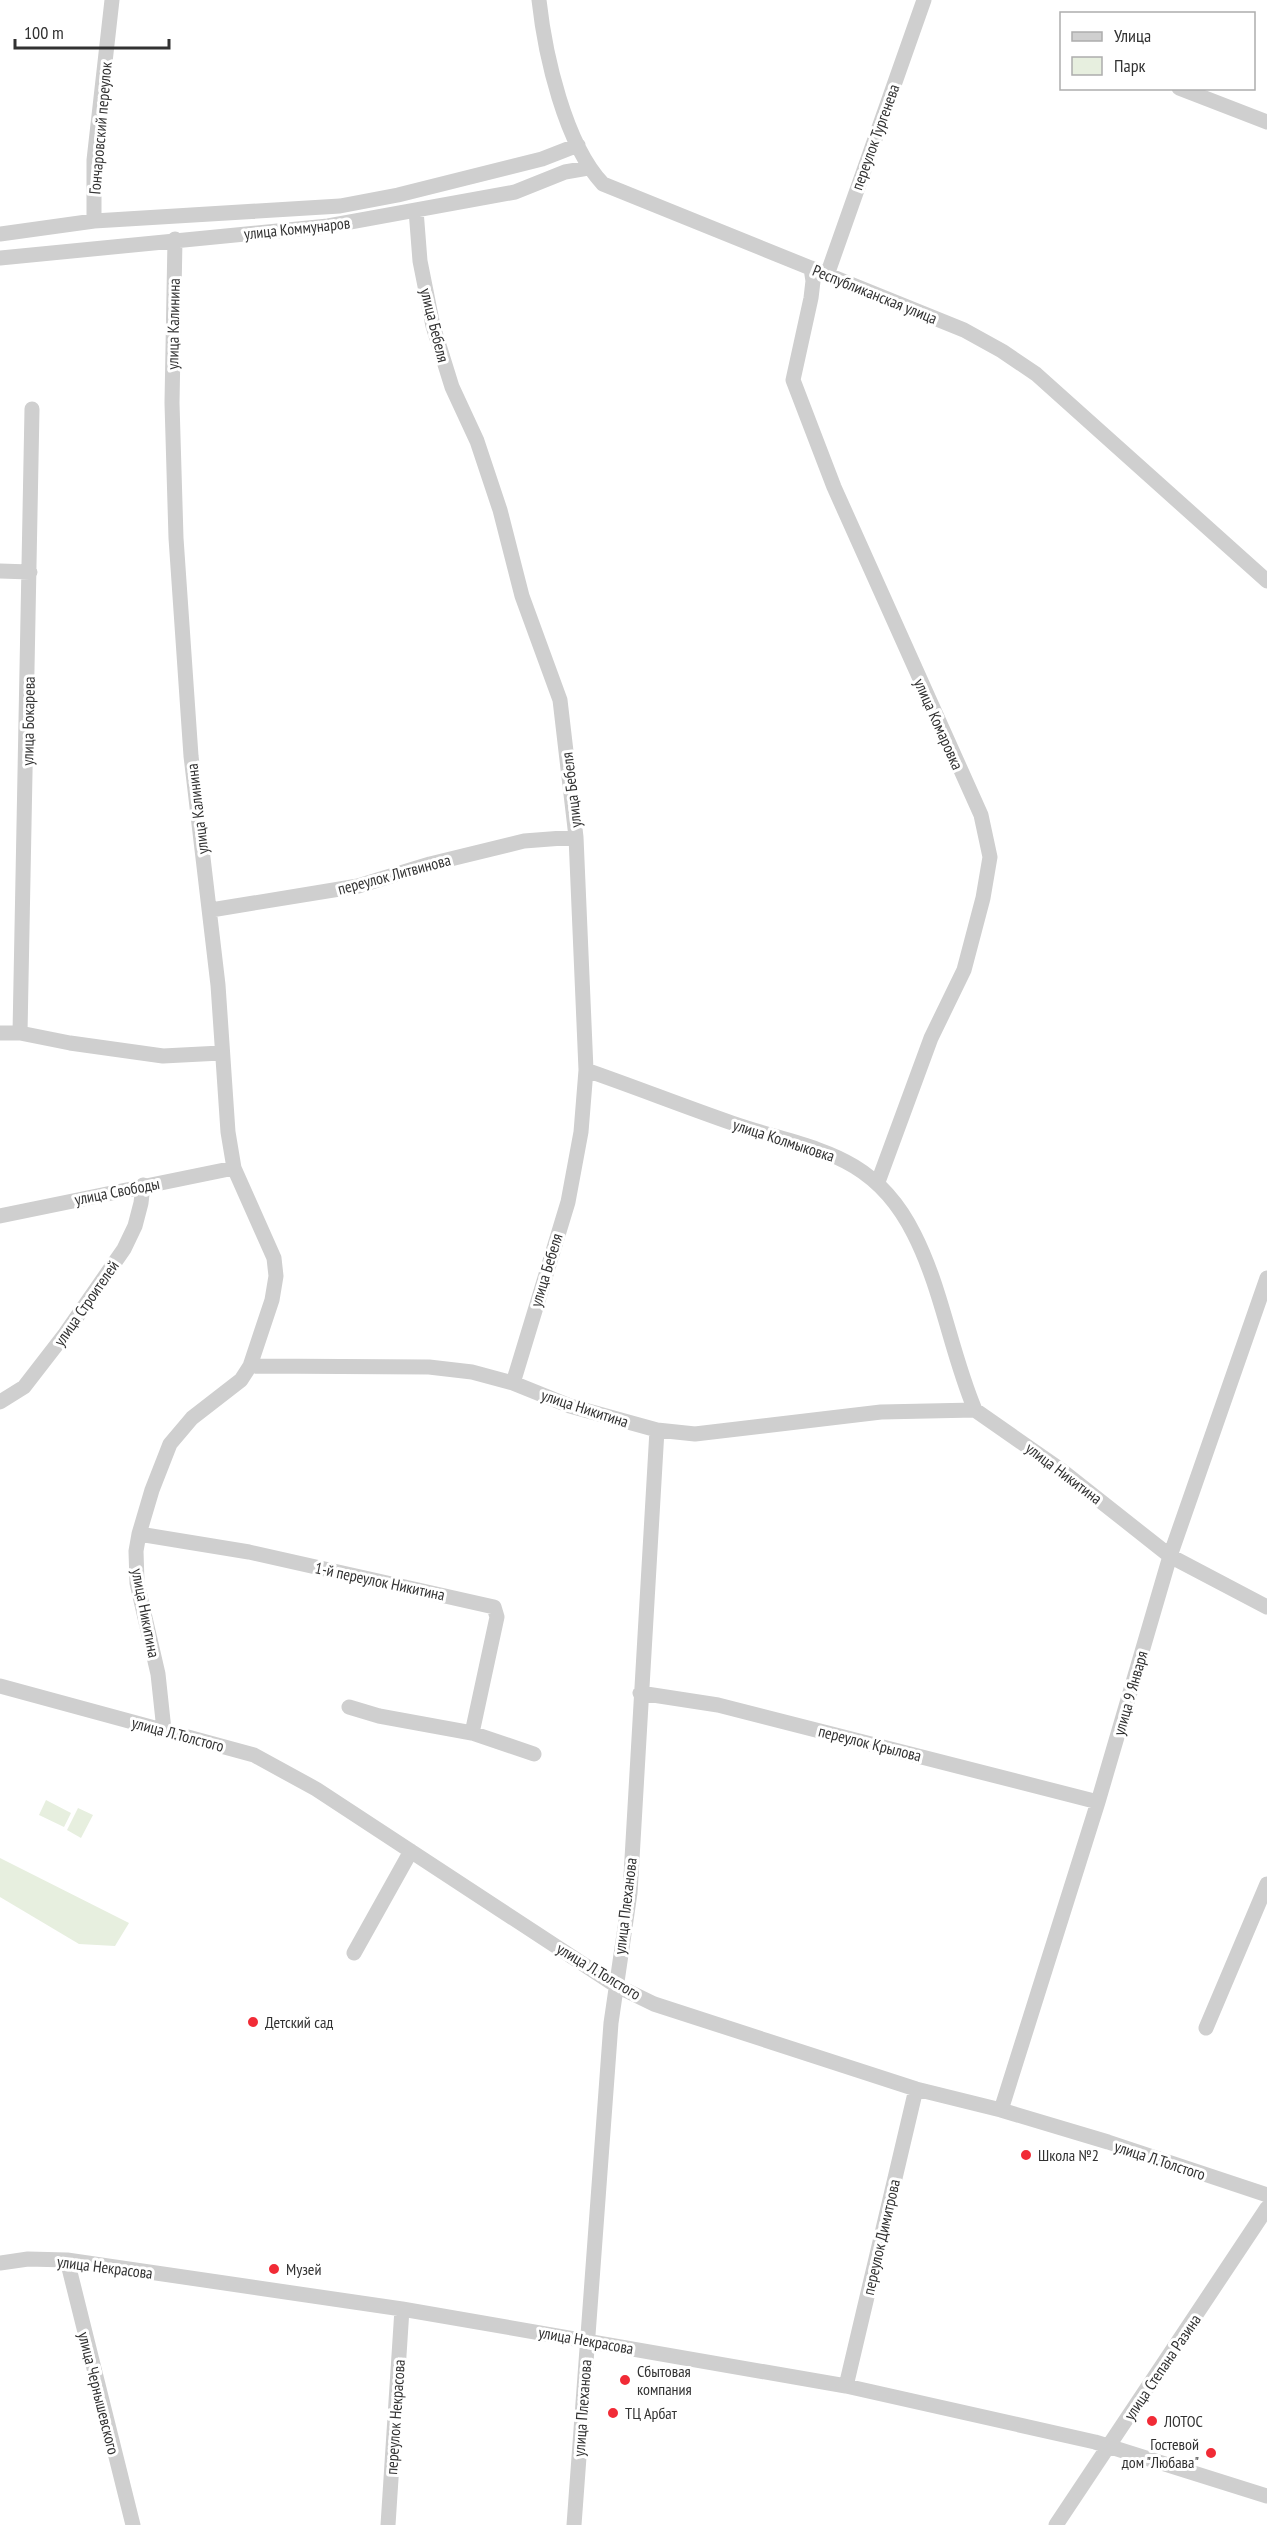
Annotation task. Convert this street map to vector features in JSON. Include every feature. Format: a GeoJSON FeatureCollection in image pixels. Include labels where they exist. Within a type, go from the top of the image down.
{"type":"FeatureCollection","features":[{"type":"Feature","properties":{"kind":"street","name":"Гончаровский переулок"},"geometry":{"type":"LineString","coordinates":[[94,221],[94,160],[112,0]]}},
{"type":"Feature","properties":{"kind":"street","name":"Республиканская улица"},"geometry":{"type":"LineString","coordinates":[[540,0],[551,72],[588,168],[603,184],[964,330],[1036,374],[1267,581]]}},
{"type":"Feature","properties":{"kind":"street","name":"переулок Тургенева"},"geometry":{"type":"LineString","coordinates":[[827,274],[924,0]]}},
{"type":"Feature","properties":{"kind":"street"},"geometry":{"type":"LineString","coordinates":[[1184,90],[1267,122]]}},
{"type":"Feature","properties":{"kind":"street","name":"улица Коммунаров"},"geometry":{"type":"LineString","coordinates":[[0,234],[94,221],[340,206],[398,195],[542,159],[578,145]]}},
{"type":"Feature","properties":{"kind":"street","name":"улица Коммунаров"},"geometry":{"type":"LineString","coordinates":[[0,258],[175,239],[328,226],[515,192],[565,172],[588,168]]}},
{"type":"Feature","properties":{"kind":"street","name":"улица Бебеля"},"geometry":{"type":"LineString","coordinates":[[416,210],[420,261],[433,326],[452,387],[477,441],[500,510],[522,596],[560,700],[576,837],[586,1070],[580,1132],[568,1202],[513,1383]]}},
{"type":"Feature","properties":{"kind":"street","name":"улица Калинина"},"geometry":{"type":"LineString","coordinates":[[175,239],[172,403],[176,538],[191,756],[211,910],[228,1132],[234,1168],[274,1258],[276,1276],[272,1300],[250,1366]]}},
{"type":"Feature","properties":{"kind":"street","name":"улица Комаровка"},"geometry":{"type":"LineString","coordinates":[[811,268],[813,281],[811,298],[793,380],[834,487],[981,816],[990,857],[983,898],[964,970],[932,1038],[878,1182]]}},
{"type":"Feature","properties":{"kind":"street","name":"улица Бокарева"},"geometry":{"type":"LineString","coordinates":[[20,1033],[32,409]]}},
{"type":"Feature","properties":{"kind":"street"},"geometry":{"type":"LineString","coordinates":[[0,571],[30,572]]}},
{"type":"Feature","properties":{"kind":"street","name":"переулок Литвинова"},"geometry":{"type":"LineString","coordinates":[[211,910],[358,886],[430,864],[524,841],[576,837]]}},
{"type":"Feature","properties":{"kind":"street"},"geometry":{"type":"LineString","coordinates":[[0,1033],[20,1033],[70,1043],[163,1056],[221,1053]]}},
{"type":"Feature","properties":{"kind":"street","name":"улица Колмыковка"},"geometry":{"type":"LineString","coordinates":[[586,1070],[735,1124],[825,1150],[857,1166],[878,1182],[914,1233],[926,1261],[963,1381],[975,1410]]}},
{"type":"Feature","properties":{"kind":"street","name":"улица Свободы"},"geometry":{"type":"LineString","coordinates":[[0,1216],[142,1185],[234,1168]]}},
{"type":"Feature","properties":{"kind":"street","name":"улица Строителей"},"geometry":{"type":"LineString","coordinates":[[0,1402],[24,1387],[124,1249],[135,1226],[141,1203],[142,1185]]}},
{"type":"Feature","properties":{"kind":"street","name":"улица 9 Января"},"geometry":{"type":"LineString","coordinates":[[1001,2110],[1098,1802],[1170,1556],[1267,1278]]}},
{"type":"Feature","properties":{"kind":"street","name":"улица Никитина"},"geometry":{"type":"LineString","coordinates":[[164,1730],[158,1674],[137,1583],[136,1551],[139,1534],[152,1490],[170,1444],[192,1418],[241,1380],[250,1366],[429,1366],[472,1372],[513,1383],[570,1406],[657,1430],[704,1434],[881,1412],[975,1410],[1061,1470],[1170,1556],[1267,1607]]}},
{"type":"Feature","properties":{"kind":"street","name":"улица Плеханова"},"geometry":{"type":"LineString","coordinates":[[574,2525],[615,1985],[630,1893],[657,1430]]}},
{"type":"Feature","properties":{"kind":"street","name":"1-й переулок Никитина"},"geometry":{"type":"LineString","coordinates":[[139,1534],[249,1552],[494,1607],[497,1617],[472,1732]]}},
{"type":"Feature","properties":{"kind":"street","name":"улица Л.Толстого"},"geometry":{"type":"LineString","coordinates":[[0,1686],[254,1755],[316,1789],[615,1985],[654,2004],[916,2089],[1001,2110],[1267,2195]]}},
{"type":"Feature","properties":{"kind":"street","name":"переулок Крылова"},"geometry":{"type":"LineString","coordinates":[[640,1693],[718,1704],[1098,1802]]}},
{"type":"Feature","properties":{"kind":"street"},"geometry":{"type":"LineString","coordinates":[[349,1707],[379,1716],[472,1732],[534,1754]]}},
{"type":"Feature","properties":{"kind":"street"},"geometry":{"type":"LineString","coordinates":[[354,1953],[411,1851]]}},
{"type":"Feature","properties":{"kind":"street"},"geometry":{"type":"LineString","coordinates":[[1206,2028],[1267,1884]]}},
{"type":"Feature","properties":{"kind":"street","name":"переулок Димитрова"},"geometry":{"type":"LineString","coordinates":[[846,2386],[916,2089]]}},
{"type":"Feature","properties":{"kind":"street","name":"улица Степана Разина"},"geometry":{"type":"LineString","coordinates":[[1056,2525],[1267,2208]]}},
{"type":"Feature","properties":{"kind":"street","name":"улица Некрасова"},"geometry":{"type":"LineString","coordinates":[[0,2263],[28,2259],[67,2260],[402,2309],[846,2386],[1095,2442],[1267,2496]]}},
{"type":"Feature","properties":{"kind":"street","name":"улица Чернышевского"},"geometry":{"type":"LineString","coordinates":[[67,2260],[133,2525]]}},
{"type":"Feature","properties":{"kind":"street","name":"переулок Некрасова"},"geometry":{"type":"LineString","coordinates":[[388,2525],[402,2309]]}},
{"type":"Feature","properties":{"kind":"green space"},"geometry":{"type":"Polygon","coordinates":[[[46,1800],[71,1813],[64,1827],[39,1815],[46,1800]]]}},
{"type":"Feature","properties":{"kind":"green space"},"geometry":{"type":"Polygon","coordinates":[[[78,1808],[93,1815],[81,1838],[67,1830],[78,1808]]]}},
{"type":"Feature","properties":{"kind":"green space"},"geometry":{"type":"Polygon","coordinates":[[[0,1858],[129,1923],[115,1946],[79,1944],[0,1897],[0,1858]]]}},
{"type":"Feature","properties":{"kind":"place","name":"Детский сад"},"geometry":{"type":"Point","coordinates":[253,2022]}},
{"type":"Feature","properties":{"kind":"place","name":"Школа №2"},"geometry":{"type":"Point","coordinates":[1026,2155]}},
{"type":"Feature","properties":{"kind":"place","name":"Музей"},"geometry":{"type":"Point","coordinates":[274,2269]}},
{"type":"Feature","properties":{"kind":"place","name":"Сбытовая компания"},"geometry":{"type":"Point","coordinates":[625,2380]}},
{"type":"Feature","properties":{"kind":"place","name":"ТЦ Арбат"},"geometry":{"type":"Point","coordinates":[613,2413]}},
{"type":"Feature","properties":{"kind":"place","name":"ЛОТОС"},"geometry":{"type":"Point","coordinates":[1152,2421]}},
{"type":"Feature","properties":{"kind":"place","name":"Гостевой дом \"Любава\""},"geometry":{"type":"Point","coordinates":[1211,2453]}}]}
